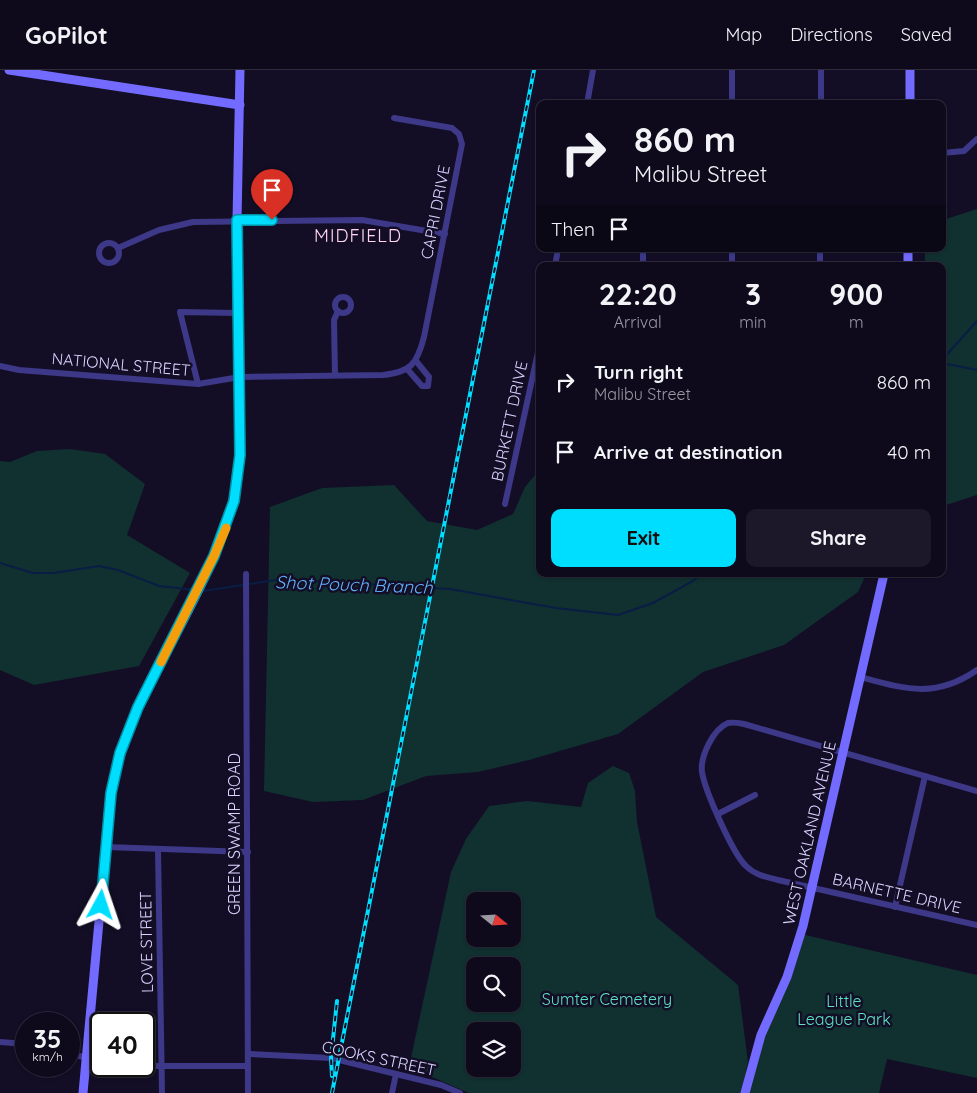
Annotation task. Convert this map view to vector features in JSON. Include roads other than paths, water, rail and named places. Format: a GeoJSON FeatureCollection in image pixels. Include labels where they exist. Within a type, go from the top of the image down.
{"type":"FeatureCollection","features":[{"type":"Feature","properties":{"kind":"street"},"geometry":{"type":"LineString","coordinates":[[9,70],[240,105]]}},
{"type":"Feature","properties":{"kind":"street"},"geometry":{"type":"LineString","coordinates":[[84,1093],[111,793],[125,737],[222,538],[237,484],[240,455],[237,220],[240,70]]}},
{"type":"Feature","properties":{"kind":"street"},"geometry":{"type":"LineString","coordinates":[[588,100],[593,70]]}},
{"type":"Feature","properties":{"kind":"street"},"geometry":{"type":"LineString","coordinates":[[732,70],[732,100]]}},
{"type":"Feature","properties":{"kind":"street"},"geometry":{"type":"LineString","coordinates":[[821,70],[821,100]]}},
{"type":"Feature","properties":{"kind":"street"},"geometry":{"type":"LineString","coordinates":[[910,70],[910,100]]}},
{"type":"Feature","properties":{"kind":"street","name":"CAPRI DRIVE"},"geometry":{"type":"LineString","coordinates":[[394,118],[452,128],[461,139],[461,152],[424,337],[416,361],[408,370]]}},
{"type":"Feature","properties":{"kind":"street"},"geometry":{"type":"LineString","coordinates":[[946,153],[964,151],[977,139]]}},
{"type":"Feature","properties":{"kind":"street"},"geometry":{"type":"LineString","coordinates":[[118,248],[173,225],[237,220],[362,220],[445,234]]}},
{"type":"Feature","properties":{"kind":"street"},"geometry":{"type":"LineString","coordinates":[[335,376],[334,320],[338,311]]}},
{"type":"Feature","properties":{"kind":"street"},"geometry":{"type":"LineString","coordinates":[[198,384],[180,312],[238,314]]}},
{"type":"Feature","properties":{"kind":"street"},"geometry":{"type":"LineString","coordinates":[[240,377],[383,375],[408,370],[422,386],[428,386],[429,377],[416,361]]}},
{"type":"Feature","properties":{"kind":"street","name":"BURKETT DRIVE"},"geometry":{"type":"LineString","coordinates":[[505,504],[536,363]]}},
{"type":"Feature","properties":{"kind":"street","name":"NATIONAL STREET"},"geometry":{"type":"LineString","coordinates":[[0,366],[19,370],[198,384],[240,377]]}},
{"type":"Feature","properties":{"kind":"street","name":"GREEN SWAMP ROAD"},"geometry":{"type":"LineString","coordinates":[[246,574],[248,1093]]}},
{"type":"Feature","properties":{"kind":"street","name":"WEST OAKLAND AVENUE"},"geometry":{"type":"LineString","coordinates":[[745,1093],[761,1035],[794,959],[883,577]]}},
{"type":"Feature","properties":{"kind":"street"},"geometry":{"type":"LineString","coordinates":[[860,677],[912,690],[923,690],[958,680],[977,670]]}},
{"type":"Feature","properties":{"kind":"street","name":"BARNETTE DRIVE"},"geometry":{"type":"LineString","coordinates":[[843,753],[750,726],[726,724],[716,734],[702,763],[703,776],[733,849],[753,872],[812,888],[977,924]]}},
{"type":"Feature","properties":{"kind":"street"},"geometry":{"type":"LineString","coordinates":[[843,753],[977,791]]}},
{"type":"Feature","properties":{"kind":"street"},"geometry":{"type":"LineString","coordinates":[[895,907],[925,776]]}},
{"type":"Feature","properties":{"kind":"street"},"geometry":{"type":"LineString","coordinates":[[718,814],[755,795]]}},
{"type":"Feature","properties":{"kind":"street"},"geometry":{"type":"LineString","coordinates":[[106,847],[248,852]]}},
{"type":"Feature","properties":{"kind":"street","name":"LOVE STREET"},"geometry":{"type":"LineString","coordinates":[[158,850],[162,1093]]}},
{"type":"Feature","properties":{"kind":"street"},"geometry":{"type":"LineString","coordinates":[[0,1042],[15,1043]]}},
{"type":"Feature","properties":{"kind":"street","name":"COOKS STREET"},"geometry":{"type":"LineString","coordinates":[[249,1054],[331,1058],[450,1088],[460,1093]]}},
{"type":"Feature","properties":{"kind":"street"},"geometry":{"type":"LineString","coordinates":[[80,1056],[90,1059]]}},
{"type":"Feature","properties":{"kind":"street"},"geometry":{"type":"LineString","coordinates":[[155,1066],[248,1066]]}},
{"type":"Feature","properties":{"kind":"street"},"geometry":{"type":"LineString","coordinates":[[392,1093],[396,1074]]}},
{"type":"Feature","properties":{"kind":"waterway"},"geometry":{"type":"LineString","coordinates":[[946,356],[977,321]]}},
{"type":"Feature","properties":{"kind":"waterway","name":"Shot Pouch Branch"},"geometry":{"type":"LineString","coordinates":[[946,364],[977,370]]}},
{"type":"Feature","properties":{"kind":"waterway","name":"Shot Pouch Branch"},"geometry":{"type":"LineString","coordinates":[[0,563],[33,573],[54,573],[99,566],[118,570],[159,586],[195,590]]}},
{"type":"Feature","properties":{"kind":"waterway","name":"Shot Pouch Branch"},"geometry":{"type":"LineString","coordinates":[[203,591],[283,579],[450,589],[556,608],[618,615],[653,603],[698,577]]}},
{"type":"Feature","properties":{"kind":"railway"},"geometry":{"type":"LineString","coordinates":[[332,1093],[534,70]]}},
{"type":"Feature","properties":{"kind":"railway"},"geometry":{"type":"LineString","coordinates":[[332,1076],[331,1058],[337,1001]]}},
{"type":"Feature","properties":{"kind":"district","name":"MIDFIELD"},"geometry":{"type":"Point","coordinates":[358,236]}},
{"type":"Feature","properties":{"kind":"park label","name":"Sumter Cemetery"},"geometry":{"type":"Point","coordinates":[607,999]}},
{"type":"Feature","properties":{"kind":"park label","name":"Little League Park"},"geometry":{"type":"Point","coordinates":[844,1010]}}]}
